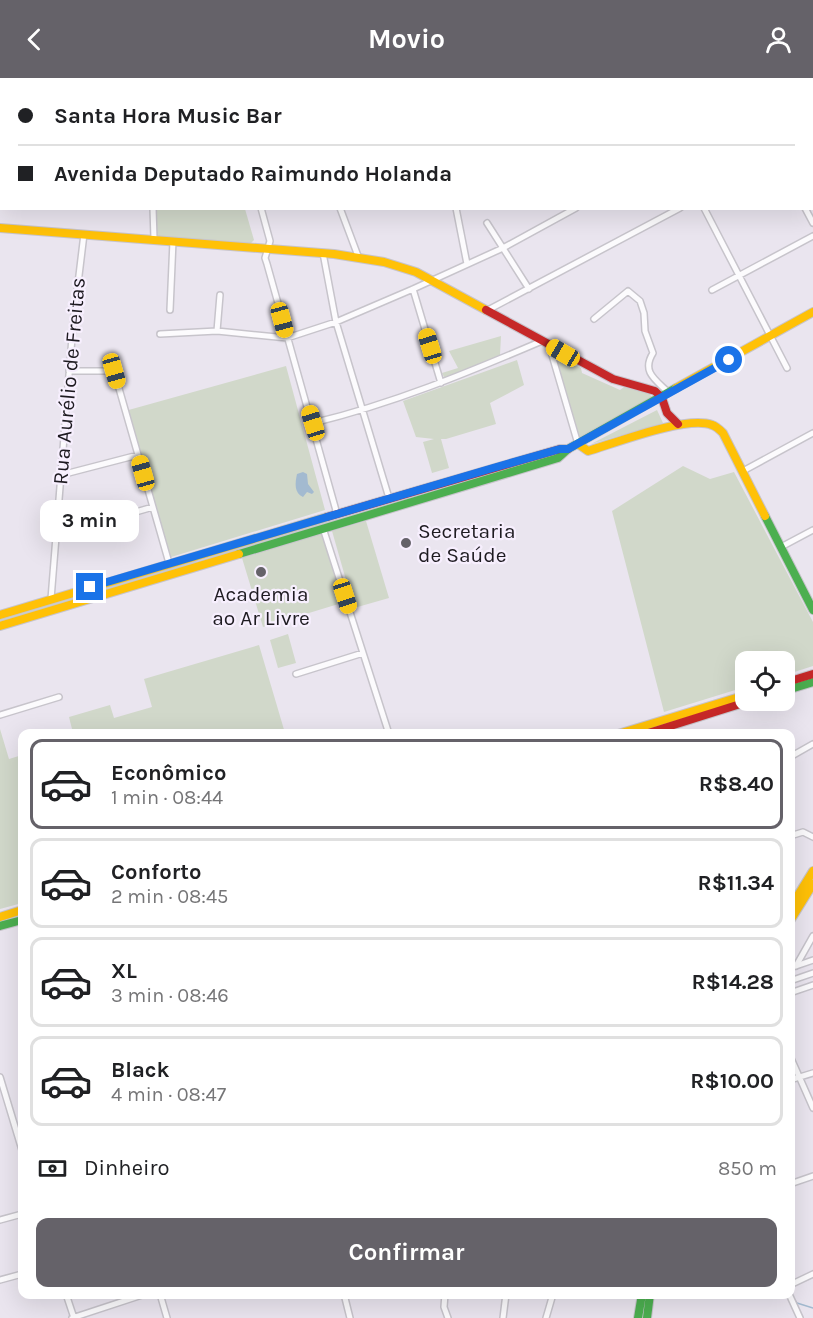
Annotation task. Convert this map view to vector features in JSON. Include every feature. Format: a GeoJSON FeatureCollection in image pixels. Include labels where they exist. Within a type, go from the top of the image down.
{"type":"FeatureCollection","features":[{"type":"Feature","properties":{"kind":"main road"},"geometry":{"type":"LineString","coordinates":[[0,228],[358,256],[395,264],[432,280],[613,379],[666,395]]}},
{"type":"Feature","properties":{"kind":"main road"},"geometry":{"type":"LineString","coordinates":[[0,626],[324,528],[563,451],[813,312]]}},
{"type":"Feature","properties":{"kind":"main road"},"geometry":{"type":"LineString","coordinates":[[664,428],[667,413],[666,395]]}},
{"type":"Feature","properties":{"kind":"main road"},"geometry":{"type":"LineString","coordinates":[[667,413],[678,424]]}},
{"type":"Feature","properties":{"kind":"main road"},"geometry":{"type":"LineString","coordinates":[[578,444],[585,450],[590,450],[678,424],[704,423],[725,441],[743,471],[813,610]]}},
{"type":"Feature","properties":{"kind":"main road"},"geometry":{"type":"LineString","coordinates":[[0,615],[389,498],[563,451]]}},
{"type":"Feature","properties":{"kind":"main road"},"geometry":{"type":"LineString","coordinates":[[203,553],[205,564]]}},
{"type":"Feature","properties":{"kind":"main road"},"geometry":{"type":"LineString","coordinates":[[795,680],[813,674]]}},
{"type":"Feature","properties":{"kind":"main road"},"geometry":{"type":"LineString","coordinates":[[795,688],[813,682]]}},
{"type":"Feature","properties":{"kind":"main road"},"geometry":{"type":"LineString","coordinates":[[634,729],[735,698]]}},
{"type":"Feature","properties":{"kind":"main road"},"geometry":{"type":"LineString","coordinates":[[667,729],[735,706]]}},
{"type":"Feature","properties":{"kind":"main road"},"geometry":{"type":"LineString","coordinates":[[795,900],[813,871]]}},
{"type":"Feature","properties":{"kind":"main road"},"geometry":{"type":"LineString","coordinates":[[795,913],[813,884]]}},
{"type":"Feature","properties":{"kind":"main road"},"geometry":{"type":"LineString","coordinates":[[0,917],[18,911]]}},
{"type":"Feature","properties":{"kind":"main road"},"geometry":{"type":"LineString","coordinates":[[0,926],[18,921]]}},
{"type":"Feature","properties":{"kind":"main road"},"geometry":{"type":"LineString","coordinates":[[638,1318],[641,1299]]}},
{"type":"Feature","properties":{"kind":"main road"},"geometry":{"type":"LineString","coordinates":[[647,1318],[649,1299]]}},
{"type":"Feature","properties":{"kind":"street"},"geometry":{"type":"LineString","coordinates":[[153,210],[154,239]]}},
{"type":"Feature","properties":{"kind":"street"},"geometry":{"type":"LineString","coordinates":[[262,210],[269,236],[266,258],[337,514]]}},
{"type":"Feature","properties":{"kind":"street"},"geometry":{"type":"LineString","coordinates":[[341,210],[358,256]]}},
{"type":"Feature","properties":{"kind":"street"},"geometry":{"type":"LineString","coordinates":[[456,210],[467,264]]}},
{"type":"Feature","properties":{"kind":"street"},"geometry":{"type":"LineString","coordinates":[[160,334],[217,332],[287,338],[336,322],[413,289],[503,248],[572,210]]}},
{"type":"Feature","properties":{"kind":"street"},"geometry":{"type":"LineString","coordinates":[[488,310],[676,210]]}},
{"type":"Feature","properties":{"kind":"street"},"geometry":{"type":"LineString","coordinates":[[705,210],[787,368]]}},
{"type":"Feature","properties":{"kind":"street"},"geometry":{"type":"LineString","coordinates":[[806,210],[813,224]]}},
{"type":"Feature","properties":{"kind":"street"},"geometry":{"type":"LineString","coordinates":[[487,223],[529,289]]}},
{"type":"Feature","properties":{"kind":"street","name":"Rua Aurélio de Freitas"},"geometry":{"type":"LineString","coordinates":[[51,599],[69,371],[84,234]]}},
{"type":"Feature","properties":{"kind":"street"},"geometry":{"type":"LineString","coordinates":[[712,290],[813,236]]}},
{"type":"Feature","properties":{"kind":"street"},"geometry":{"type":"LineString","coordinates":[[170,310],[173,242]]}},
{"type":"Feature","properties":{"kind":"street"},"geometry":{"type":"LineString","coordinates":[[323,253],[336,322],[389,498]]}},
{"type":"Feature","properties":{"kind":"street"},"geometry":{"type":"LineString","coordinates":[[413,289],[441,383]]}},
{"type":"Feature","properties":{"kind":"street"},"geometry":{"type":"LineString","coordinates":[[594,320],[628,291],[640,301],[644,313],[645,331],[653,353],[647,366],[666,395]]}},
{"type":"Feature","properties":{"kind":"street"},"geometry":{"type":"LineString","coordinates":[[217,332],[220,295]]}},
{"type":"Feature","properties":{"kind":"street"},"geometry":{"type":"LineString","coordinates":[[313,423],[363,411],[546,343],[578,444]]}},
{"type":"Feature","properties":{"kind":"street"},"geometry":{"type":"LineString","coordinates":[[69,371],[114,371],[169,563]]}},
{"type":"Feature","properties":{"kind":"street"},"geometry":{"type":"LineString","coordinates":[[743,471],[813,433]]}},
{"type":"Feature","properties":{"kind":"street"},"geometry":{"type":"LineString","coordinates":[[61,475],[138,455]]}},
{"type":"Feature","properties":{"kind":"street"},"geometry":{"type":"LineString","coordinates":[[56,535],[153,507]]}},
{"type":"Feature","properties":{"kind":"street"},"geometry":{"type":"LineString","coordinates":[[324,528],[387,729]]}},
{"type":"Feature","properties":{"kind":"street"},"geometry":{"type":"LineString","coordinates":[[781,547],[813,530]]}},
{"type":"Feature","properties":{"kind":"street"},"geometry":{"type":"LineString","coordinates":[[296,674],[363,653]]}},
{"type":"Feature","properties":{"kind":"street"},"geometry":{"type":"LineString","coordinates":[[0,715],[59,697]]}},
{"type":"Feature","properties":{"kind":"street"},"geometry":{"type":"LineString","coordinates":[[795,754],[813,744]]}},
{"type":"Feature","properties":{"kind":"street"},"geometry":{"type":"LineString","coordinates":[[795,834],[802,832],[813,837]]}},
{"type":"Feature","properties":{"kind":"street"},"geometry":{"type":"LineString","coordinates":[[795,964],[813,936]]}},
{"type":"Feature","properties":{"kind":"street"},"geometry":{"type":"LineString","coordinates":[[795,966],[813,960]]}},
{"type":"Feature","properties":{"kind":"street"},"geometry":{"type":"LineString","coordinates":[[795,979],[813,973]]}},
{"type":"Feature","properties":{"kind":"street"},"geometry":{"type":"LineString","coordinates":[[795,991],[813,985]]}},
{"type":"Feature","properties":{"kind":"street"},"geometry":{"type":"LineString","coordinates":[[795,1066],[813,1108]]}},
{"type":"Feature","properties":{"kind":"street"},"geometry":{"type":"LineString","coordinates":[[795,1078],[813,1072]]}},
{"type":"Feature","properties":{"kind":"street"},"geometry":{"type":"LineString","coordinates":[[0,1077],[18,1137]]}},
{"type":"Feature","properties":{"kind":"street"},"geometry":{"type":"LineString","coordinates":[[795,1182],[813,1176]]}},
{"type":"Feature","properties":{"kind":"street"},"geometry":{"type":"LineString","coordinates":[[0,1220],[18,1215]]}},
{"type":"Feature","properties":{"kind":"street"},"geometry":{"type":"LineString","coordinates":[[795,1283],[813,1274]]}},
{"type":"Feature","properties":{"kind":"street"},"geometry":{"type":"LineString","coordinates":[[0,1280],[18,1275]]}},
{"type":"Feature","properties":{"kind":"street"},"geometry":{"type":"LineString","coordinates":[[67,1299],[73,1318],[130,1299]]}},
{"type":"Feature","properties":{"kind":"street"},"geometry":{"type":"LineString","coordinates":[[161,1299],[167,1318]]}},
{"type":"Feature","properties":{"kind":"street"},"geometry":{"type":"LineString","coordinates":[[345,1299],[350,1318]]}},
{"type":"Feature","properties":{"kind":"street"},"geometry":{"type":"LineString","coordinates":[[445,1299],[444,1307],[448,1318]]}},
{"type":"Feature","properties":{"kind":"street"},"geometry":{"type":"LineString","coordinates":[[503,1318],[505,1299]]}},
{"type":"Feature","properties":{"kind":"street"},"geometry":{"type":"LineString","coordinates":[[546,1318],[552,1299]]}},
{"type":"Feature","properties":{"kind":"street"},"geometry":{"type":"LineString","coordinates":[[791,1299],[800,1318]]}},
{"type":"Feature","properties":{"kind":"shaded area"},"geometry":{"type":"Polygon","coordinates":[[[156,210],[245,210],[254,240],[250,244],[158,237],[156,210]]]}},
{"type":"Feature","properties":{"kind":"shaded area"},"geometry":{"type":"Polygon","coordinates":[[[501,336],[500,355],[445,379],[442,373],[458,368],[449,351],[501,336]]]}},
{"type":"Feature","properties":{"kind":"shaded area"},"geometry":{"type":"Polygon","coordinates":[[[559,357],[581,368],[582,373],[620,390],[624,387],[650,394],[652,398],[580,437],[577,434],[556,360],[559,357]]]}},
{"type":"Feature","properties":{"kind":"shaded area"},"geometry":{"type":"Polygon","coordinates":[[[517,360],[524,385],[490,403],[496,424],[441,439],[449,468],[432,473],[423,442],[434,439],[416,437],[403,401],[517,360]]]}},
{"type":"Feature","properties":{"kind":"shaded area"},"geometry":{"type":"Polygon","coordinates":[[[286,366],[325,510],[168,558],[125,411],[286,366]]]}},
{"type":"Feature","properties":{"kind":"shaded area"},"geometry":{"type":"Polygon","coordinates":[[[657,410],[663,423],[591,444],[657,410]]]}},
{"type":"Feature","properties":{"kind":"shaded area"},"geometry":{"type":"Polygon","coordinates":[[[683,466],[710,479],[734,472],[813,622],[813,666],[795,672],[795,651],[735,651],[735,690],[664,712],[612,511],[683,466]]]}},
{"type":"Feature","properties":{"kind":"shaded area"},"geometry":{"type":"Polygon","coordinates":[[[330,520],[331,523],[208,561],[207,559],[217,553],[330,520]]]}},
{"type":"Feature","properties":{"kind":"shaded area"},"geometry":{"type":"Polygon","coordinates":[[[366,521],[389,598],[354,608],[332,531],[366,521]]]}},
{"type":"Feature","properties":{"kind":"shaded area"},"geometry":{"type":"Polygon","coordinates":[[[324,533],[345,602],[263,627],[242,558],[324,533]]]}},
{"type":"Feature","properties":{"kind":"shaded area"},"geometry":{"type":"Polygon","coordinates":[[[195,560],[197,562],[189,567],[0,624],[0,619],[195,560]]]}},
{"type":"Feature","properties":{"kind":"shaded area"},"geometry":{"type":"Polygon","coordinates":[[[288,634],[296,663],[278,668],[270,640],[288,634]]]}},
{"type":"Feature","properties":{"kind":"shaded area"},"geometry":{"type":"Polygon","coordinates":[[[259,645],[284,729],[72,729],[69,717],[110,705],[114,718],[152,707],[144,679],[259,645]]]}},
{"type":"Feature","properties":{"kind":"shaded area"},"geometry":{"type":"Polygon","coordinates":[[[0,729],[9,759],[18,756],[18,904],[0,909],[0,729]]]}},
{"type":"Feature","properties":{"kind":"water"},"geometry":{"type":"Polygon","coordinates":[[[303,472],[307,474],[308,484],[314,492],[312,494],[307,492],[303,497],[298,493],[296,484],[297,474],[303,472]]]}},
{"type":"Feature","properties":{"kind":"waterway"},"geometry":{"type":"LineString","coordinates":[[794,1299],[797,1303],[813,1308]]}},
{"type":"Feature","properties":{"kind":"traffic: fast"},"geometry":{"type":"LineString","coordinates":[[239,554],[558,458],[568,449],[676,388]]}},
{"type":"Feature","properties":{"kind":"traffic: fast"},"geometry":{"type":"LineString","coordinates":[[765,516],[813,610]]}},
{"type":"Feature","properties":{"kind":"traffic: fast"},"geometry":{"type":"LineString","coordinates":[[795,688],[813,682]]}},
{"type":"Feature","properties":{"kind":"traffic: fast"},"geometry":{"type":"LineString","coordinates":[[0,926],[18,921]]}},
{"type":"Feature","properties":{"kind":"traffic: fast"},"geometry":{"type":"LineString","coordinates":[[638,1318],[641,1299]]}},
{"type":"Feature","properties":{"kind":"traffic: fast"},"geometry":{"type":"LineString","coordinates":[[647,1318],[649,1299]]}},
{"type":"Feature","properties":{"kind":"traffic: slow"},"geometry":{"type":"LineString","coordinates":[[0,228],[334,254],[384,262],[416,272],[486,310]]}},
{"type":"Feature","properties":{"kind":"traffic: slow"},"geometry":{"type":"LineString","coordinates":[[676,388],[813,312]]}},
{"type":"Feature","properties":{"kind":"traffic: slow"},"geometry":{"type":"LineString","coordinates":[[578,444],[588,451],[669,427],[701,423],[713,426],[723,433],[765,516]]}},
{"type":"Feature","properties":{"kind":"traffic: slow"},"geometry":{"type":"LineString","coordinates":[[0,615],[327,517]]}},
{"type":"Feature","properties":{"kind":"traffic: slow"},"geometry":{"type":"LineString","coordinates":[[0,626],[239,554]]}},
{"type":"Feature","properties":{"kind":"traffic: slow"},"geometry":{"type":"LineString","coordinates":[[634,729],[735,698]]}},
{"type":"Feature","properties":{"kind":"traffic: slow"},"geometry":{"type":"LineString","coordinates":[[795,900],[813,871]]}},
{"type":"Feature","properties":{"kind":"traffic: slow"},"geometry":{"type":"LineString","coordinates":[[795,913],[813,884]]}},
{"type":"Feature","properties":{"kind":"traffic: slow"},"geometry":{"type":"LineString","coordinates":[[0,917],[18,911]]}},
{"type":"Feature","properties":{"kind":"traffic: jam"},"geometry":{"type":"LineString","coordinates":[[486,310],[613,379],[655,391],[662,398],[667,413],[678,424]]}},
{"type":"Feature","properties":{"kind":"traffic: jam"},"geometry":{"type":"LineString","coordinates":[[327,517],[560,449],[568,449]]}},
{"type":"Feature","properties":{"kind":"traffic: jam"},"geometry":{"type":"LineString","coordinates":[[795,680],[813,674]]}},
{"type":"Feature","properties":{"kind":"traffic: jam"},"geometry":{"type":"LineString","coordinates":[[661,729],[735,706]]}},
{"type":"Feature","properties":{"kind":"place","name":"Secretaria de Saúde"},"geometry":{"type":"Point","coordinates":[406,543]}},
{"type":"Feature","properties":{"kind":"place","name":"Academia ao Ar Livre"},"geometry":{"type":"Point","coordinates":[261,572]}},
{"type":"Feature","properties":{"kind":"route"},"geometry":{"type":"LineString","coordinates":[[90,587],[493,468],[560,449],[568,449],[729,360]]}}]}
